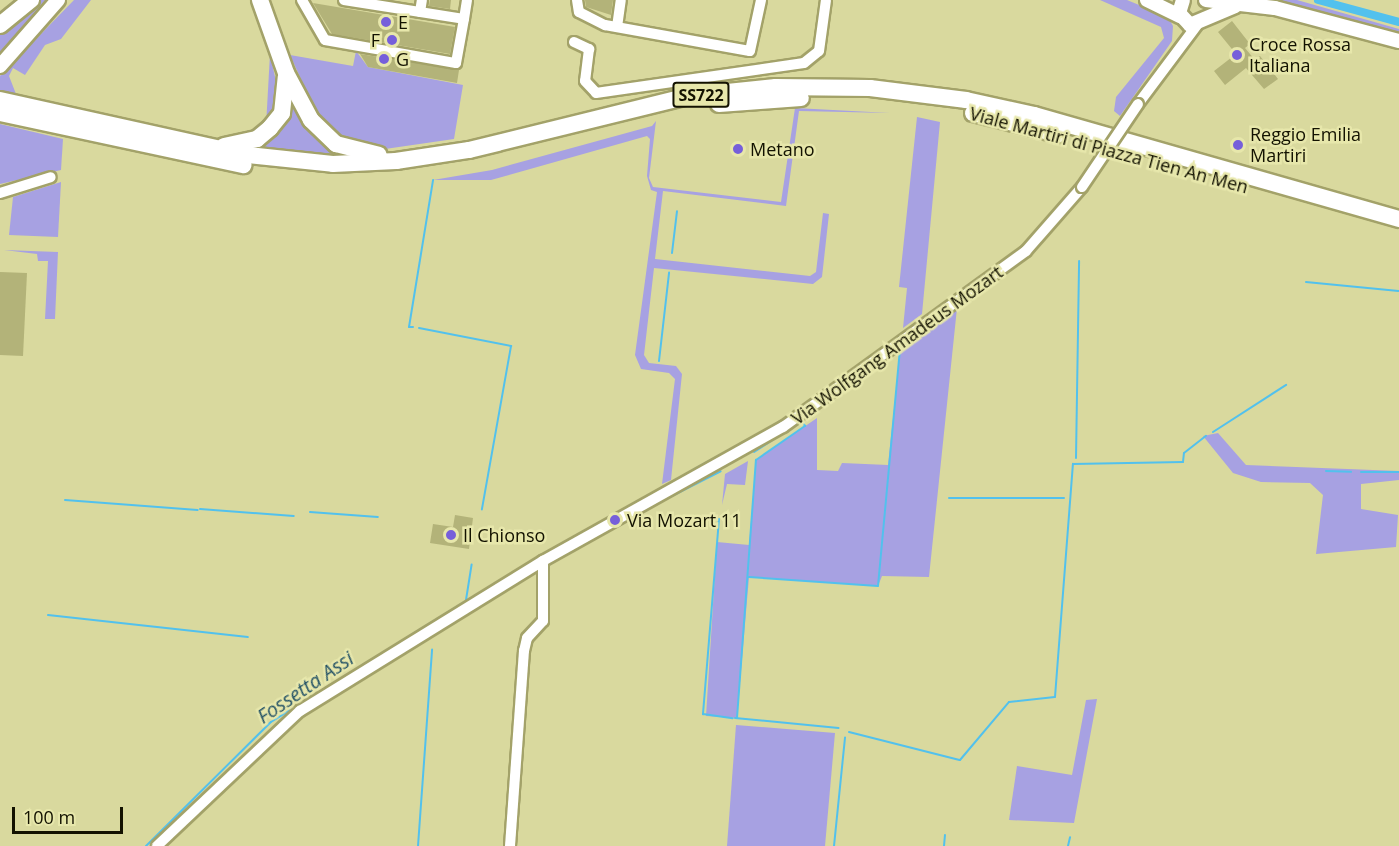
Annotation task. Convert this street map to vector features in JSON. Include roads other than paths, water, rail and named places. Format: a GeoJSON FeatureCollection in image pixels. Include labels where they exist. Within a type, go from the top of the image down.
{"type":"FeatureCollection","features":[{"type":"Feature","properties":{"kind":"highway"},"geometry":{"type":"LineString","coordinates":[[0,25],[31,0]]}},
{"type":"Feature","properties":{"kind":"highway","name":"SS722"},"geometry":{"type":"LineString","coordinates":[[260,0],[286,73],[311,120],[336,144],[370,155],[449,153]]}},
{"type":"Feature","properties":{"kind":"highway","name":"SS722"},"geometry":{"type":"LineString","coordinates":[[214,148],[257,139],[270,128],[282,114],[286,73]]}},
{"type":"Feature","properties":{"kind":"highway","name":"Viale Martiri di Piazza Tien An Men"},"geometry":{"type":"LineString","coordinates":[[0,100],[214,148],[280,160],[333,164],[449,153],[689,96],[776,87],[870,88],[966,100],[1034,115],[1399,219]]}},
{"type":"Feature","properties":{"kind":"highway","name":"Viale Martiri di Piazza Tien An Men"},"geometry":{"type":"LineString","coordinates":[[0,113],[242,165],[352,175],[466,161],[685,108],[795,98],[883,100],[1018,123],[1399,231]]}},
{"type":"Feature","properties":{"kind":"main road"},"geometry":{"type":"LineString","coordinates":[[0,66],[58,0]]}},
{"type":"Feature","properties":{"kind":"main road"},"geometry":{"type":"LineString","coordinates":[[1151,1],[1181,0],[1180,18]]}},
{"type":"Feature","properties":{"kind":"main road"},"geometry":{"type":"LineString","coordinates":[[1202,21],[1205,0],[1243,4],[1331,20],[1399,41]]}},
{"type":"Feature","properties":{"kind":"main road"},"geometry":{"type":"LineString","coordinates":[[1151,1],[1180,18],[1202,21],[1243,4]]}},
{"type":"Feature","properties":{"kind":"street"},"geometry":{"type":"LineString","coordinates":[[302,0],[325,40],[456,63],[467,0]]}},
{"type":"Feature","properties":{"kind":"street"},"geometry":{"type":"LineString","coordinates":[[344,0],[381,3],[464,19]]}},
{"type":"Feature","properties":{"kind":"street"},"geometry":{"type":"LineString","coordinates":[[420,12],[422,0]]}},
{"type":"Feature","properties":{"kind":"street"},"geometry":{"type":"LineString","coordinates":[[577,0],[583,15],[616,27],[750,51],[761,0]]}},
{"type":"Feature","properties":{"kind":"street"},"geometry":{"type":"LineString","coordinates":[[616,27],[621,0]]}},
{"type":"Feature","properties":{"kind":"street"},"geometry":{"type":"LineString","coordinates":[[573,42],[587,45],[585,81],[596,93],[804,63],[819,51],[826,0]]}},
{"type":"Feature","properties":{"kind":"street","name":"Via Wolfgang Amadeus Mozart"},"geometry":{"type":"LineString","coordinates":[[1178,46],[1180,18]]}},
{"type":"Feature","properties":{"kind":"street","name":"Via Wolfgang Amadeus Mozart"},"geometry":{"type":"LineString","coordinates":[[157,846],[300,711],[543,561],[783,427],[1015,260],[1048,230],[1082,187],[1178,46],[1202,21]]}},
{"type":"Feature","properties":{"kind":"street"},"geometry":{"type":"LineString","coordinates":[[0,193],[51,177]]}},
{"type":"Feature","properties":{"kind":"street"},"geometry":{"type":"LineString","coordinates":[[510,846],[524,651],[527,638],[543,621],[543,561]]}},
{"type":"Feature","properties":{"kind":"waterway"},"geometry":{"type":"LineString","coordinates":[[1318,0],[1399,22]]}},
{"type":"Feature","properties":{"kind":"waterway"},"geometry":{"type":"LineString","coordinates":[[413,327],[409,327],[433,180]]}},
{"type":"Feature","properties":{"kind":"waterway"},"geometry":{"type":"LineString","coordinates":[[672,253],[677,211]]}},
{"type":"Feature","properties":{"kind":"waterway"},"geometry":{"type":"LineString","coordinates":[[1076,458],[1079,261]]}},
{"type":"Feature","properties":{"kind":"waterway"},"geometry":{"type":"LineString","coordinates":[[659,361],[669,273]]}},
{"type":"Feature","properties":{"kind":"waterway"},"geometry":{"type":"LineString","coordinates":[[1306,282],[1399,291]]}},
{"type":"Feature","properties":{"kind":"waterway"},"geometry":{"type":"LineString","coordinates":[[844,390],[936,323]]}},
{"type":"Feature","properties":{"kind":"waterway"},"geometry":{"type":"LineString","coordinates":[[419,328],[511,346],[482,509]]}},
{"type":"Feature","properties":{"kind":"waterway"},"geometry":{"type":"LineString","coordinates":[[749,577],[878,586],[900,349]]}},
{"type":"Feature","properties":{"kind":"waterway"},"geometry":{"type":"LineString","coordinates":[[1213,432],[1286,385]]}},
{"type":"Feature","properties":{"kind":"waterway"},"geometry":{"type":"LineString","coordinates":[[737,718],[756,460],[805,426],[802,421],[754,452]]}},
{"type":"Feature","properties":{"kind":"waterway","name":"Fossetta Assi"},"geometry":{"type":"LineString","coordinates":[[693,470],[769,428]]}},
{"type":"Feature","properties":{"kind":"waterway"},"geometry":{"type":"LineString","coordinates":[[849,732],[960,760],[1009,702],[1055,697],[1073,464],[1183,462],[1184,453],[1206,436]]}},
{"type":"Feature","properties":{"kind":"waterway"},"geometry":{"type":"LineString","coordinates":[[660,502],[721,471]]}},
{"type":"Feature","properties":{"kind":"waterway"},"geometry":{"type":"LineString","coordinates":[[1326,471],[1351,472]]}},
{"type":"Feature","properties":{"kind":"waterway"},"geometry":{"type":"LineString","coordinates":[[1361,472],[1399,472]]}},
{"type":"Feature","properties":{"kind":"waterway","name":"Fossetta Assi"},"geometry":{"type":"LineString","coordinates":[[670,483],[688,473]]}},
{"type":"Feature","properties":{"kind":"waterway"},"geometry":{"type":"LineString","coordinates":[[949,498],[1064,498]]}},
{"type":"Feature","properties":{"kind":"waterway"},"geometry":{"type":"LineString","coordinates":[[65,500],[198,510]]}},
{"type":"Feature","properties":{"kind":"waterway"},"geometry":{"type":"LineString","coordinates":[[200,509],[294,516]]}},
{"type":"Feature","properties":{"kind":"waterway"},"geometry":{"type":"LineString","coordinates":[[310,512],[378,517]]}},
{"type":"Feature","properties":{"kind":"waterway"},"geometry":{"type":"LineString","coordinates":[[719,519],[703,714],[733,718]]}},
{"type":"Feature","properties":{"kind":"waterway"},"geometry":{"type":"LineString","coordinates":[[466,600],[472,564]]}},
{"type":"Feature","properties":{"kind":"waterway","name":"Fossetta Assi"},"geometry":{"type":"LineString","coordinates":[[146,846],[271,722],[471,598]]}},
{"type":"Feature","properties":{"kind":"waterway"},"geometry":{"type":"LineString","coordinates":[[48,615],[248,637]]}},
{"type":"Feature","properties":{"kind":"waterway"},"geometry":{"type":"LineString","coordinates":[[418,846],[432,649]]}},
{"type":"Feature","properties":{"kind":"waterway"},"geometry":{"type":"LineString","coordinates":[[735,718],[839,728]]}},
{"type":"Feature","properties":{"kind":"waterway"},"geometry":{"type":"LineString","coordinates":[[834,846],[845,738]]}},
{"type":"Feature","properties":{"kind":"waterway"},"geometry":{"type":"LineString","coordinates":[[944,846],[945,835]]}},
{"type":"Feature","properties":{"kind":"waterway"},"geometry":{"type":"LineString","coordinates":[[1068,846],[1070,837]]}},
{"type":"Feature","properties":{"kind":"place","name":"E"},"geometry":{"type":"Point","coordinates":[386,22]}},
{"type":"Feature","properties":{"kind":"place","name":"F"},"geometry":{"type":"Point","coordinates":[392,40]}},
{"type":"Feature","properties":{"kind":"place","name":"Croce Rossa Italiana"},"geometry":{"type":"Point","coordinates":[1237,55]}},
{"type":"Feature","properties":{"kind":"place","name":"G"},"geometry":{"type":"Point","coordinates":[384,59]}},
{"type":"Feature","properties":{"kind":"place","name":"Reggio Emilia Martiri"},"geometry":{"type":"Point","coordinates":[1238,145]}},
{"type":"Feature","properties":{"kind":"place","name":"Metano"},"geometry":{"type":"Point","coordinates":[738,149]}},
{"type":"Feature","properties":{"kind":"place","name":"Via Mozart 11"},"geometry":{"type":"Point","coordinates":[615,520]}},
{"type":"Feature","properties":{"kind":"place","name":"Il Chionso"},"geometry":{"type":"Point","coordinates":[451,535]}}]}
